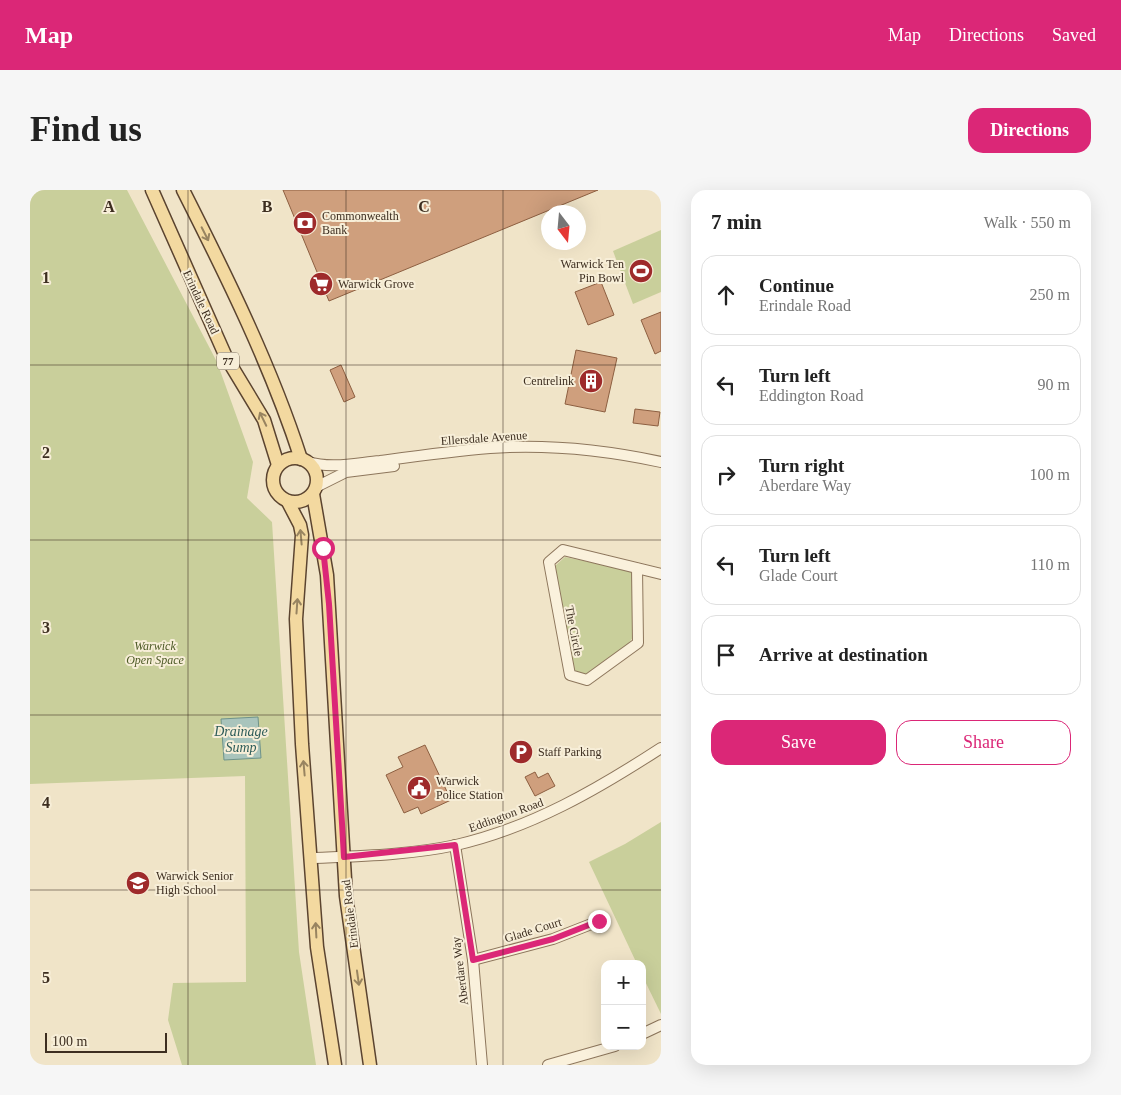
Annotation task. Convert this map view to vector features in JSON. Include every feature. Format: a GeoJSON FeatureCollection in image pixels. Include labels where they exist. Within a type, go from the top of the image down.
{"type":"FeatureCollection","features":[{"type":"Feature","properties":{"kind":"main road"},"geometry":{"type":"LineString","coordinates":[[145,190],[153,208],[168,227]]}},
{"type":"Feature","properties":{"kind":"main road","name":"Erindale Road"},"geometry":{"type":"LineString","coordinates":[[152,190],[226,357],[264,420],[278,465],[272,479],[273,486],[276,493],[288,502],[300,525],[302,535],[296,619],[302,744],[312,858],[317,947],[335,1065]]}},
{"type":"Feature","properties":{"kind":"main road","name":"Erindale Road"},"geometry":{"type":"LineString","coordinates":[[183,190],[218,260],[271,378],[305,460],[317,473],[315,491],[326,559],[346,896],[370,1065]]}},
{"type":"Feature","properties":{"kind":"main road"},"geometry":{"type":"LineString","coordinates":[[278,465],[293,458],[305,460]]}},
{"type":"Feature","properties":{"kind":"main road"},"geometry":{"type":"LineString","coordinates":[[288,502],[301,502],[315,491]]}},
{"type":"Feature","properties":{"kind":"street","name":"Ellersdale Avenue"},"geometry":{"type":"LineString","coordinates":[[305,460],[321,466],[344,466],[473,450],[524,447],[593,450],[661,462]]}},
{"type":"Feature","properties":{"kind":"street","name":"Ellersdale Avenue"},"geometry":{"type":"LineString","coordinates":[[315,491],[346,472],[495,455],[524,454],[593,457],[661,469]]}},
{"type":"Feature","properties":{"kind":"street","name":"The Circle"},"geometry":{"type":"LineString","coordinates":[[637,568],[638,643],[587,680],[570,675],[549,562],[563,550],[637,568],[661,574]]}},
{"type":"Feature","properties":{"kind":"street","name":"Eddington Road"},"geometry":{"type":"LineString","coordinates":[[312,858],[344,857],[455,845],[487,837],[592,792],[661,748]]}},
{"type":"Feature","properties":{"kind":"street","name":"Aberdare Way"},"geometry":{"type":"LineString","coordinates":[[455,845],[473,960],[482,1065]]}},
{"type":"Feature","properties":{"kind":"street","name":"Glade Court"},"geometry":{"type":"LineString","coordinates":[[473,960],[553,939],[599,921]]}},
{"type":"Feature","properties":{"kind":"street"},"geometry":{"type":"LineString","coordinates":[[646,1032],[661,1025]]}},
{"type":"Feature","properties":{"kind":"street"},"geometry":{"type":"LineString","coordinates":[[548,1065],[601,1050]]}},
{"type":"Feature","properties":{"kind":"green space","name":"Warwick Open Space"},"geometry":{"type":"Polygon","coordinates":[[[30,190],[127,190],[217,362],[253,462],[247,498],[272,522],[299,952],[316,1065],[182,1065],[168,1020],[173,983],[246,982],[245,776],[30,784],[30,190]]]}},
{"type":"Feature","properties":{"kind":"green space","name":"Warwick Ten Pin Bowl"},"geometry":{"type":"Polygon","coordinates":[[[661,230],[661,292],[633,304],[613,251],[661,230]]]}},
{"type":"Feature","properties":{"kind":"green space"},"geometry":{"type":"Polygon","coordinates":[[[565,557],[632,571],[633,637],[629,643],[586,674],[577,674],[571,671],[555,566],[565,557]]]}},
{"type":"Feature","properties":{"kind":"green space"},"geometry":{"type":"Polygon","coordinates":[[[661,822],[661,1014],[646,983],[646,960],[635,960],[589,862],[625,844],[661,822]]]}},
{"type":"Feature","properties":{"kind":"water","name":"Drainage Sump"},"geometry":{"type":"Polygon","coordinates":[[[258,717],[261,758],[224,760],[221,719],[258,717]]]}},
{"type":"Feature","properties":{"kind":"building"},"geometry":{"type":"Polygon","coordinates":[[[283,190],[598,190],[562,205],[541,205],[541,214],[329,301],[283,190]]]}},
{"type":"Feature","properties":{"kind":"building"},"geometry":{"type":"Polygon","coordinates":[[[601,282],[614,315],[588,325],[575,292],[601,282]]]}},
{"type":"Feature","properties":{"kind":"building"},"geometry":{"type":"Polygon","coordinates":[[[661,312],[661,351],[655,354],[641,320],[661,312]]]}},
{"type":"Feature","properties":{"kind":"building","name":"Centrelink"},"geometry":{"type":"Polygon","coordinates":[[[576,350],[617,358],[605,412],[565,404],[576,350]]]}},
{"type":"Feature","properties":{"kind":"building"},"geometry":{"type":"Polygon","coordinates":[[[341,365],[355,397],[344,402],[330,370],[341,365]]]}},
{"type":"Feature","properties":{"kind":"building"},"geometry":{"type":"Polygon","coordinates":[[[635,409],[660,412],[658,426],[633,423],[635,409]]]}},
{"type":"Feature","properties":{"kind":"building","name":"Warwick Police Station"},"geometry":{"type":"Polygon","coordinates":[[[425,745],[451,800],[421,814],[418,807],[404,813],[386,775],[403,767],[398,757],[425,745]]]}},
{"type":"Feature","properties":{"kind":"building"},"geometry":{"type":"Polygon","coordinates":[[[535,772],[538,778],[548,773],[555,786],[535,796],[525,777],[535,772]]]}},
{"type":"Feature","properties":{"kind":"place","name":"Commonwealth Bank"},"geometry":{"type":"Point","coordinates":[305,223]}},
{"type":"Feature","properties":{"kind":"place","name":"Warwick Ten Pin Bowl"},"geometry":{"type":"Point","coordinates":[641,271]}},
{"type":"Feature","properties":{"kind":"place","name":"Warwick Grove"},"geometry":{"type":"Point","coordinates":[321,284]}},
{"type":"Feature","properties":{"kind":"place","name":"Centrelink"},"geometry":{"type":"Point","coordinates":[591,381]}},
{"type":"Feature","properties":{"kind":"place","name":"Staff Parking"},"geometry":{"type":"Point","coordinates":[521,752]}},
{"type":"Feature","properties":{"kind":"place","name":"Warwick Police Station"},"geometry":{"type":"Point","coordinates":[419,788]}},
{"type":"Feature","properties":{"kind":"place","name":"Warwick Senior High School"},"geometry":{"type":"Point","coordinates":[138,883]}},
{"type":"Feature","properties":{"kind":"route"},"geometry":{"type":"LineString","coordinates":[[323,548],[326,559],[344,857],[455,845],[473,960],[553,939],[599,921]]}}]}
